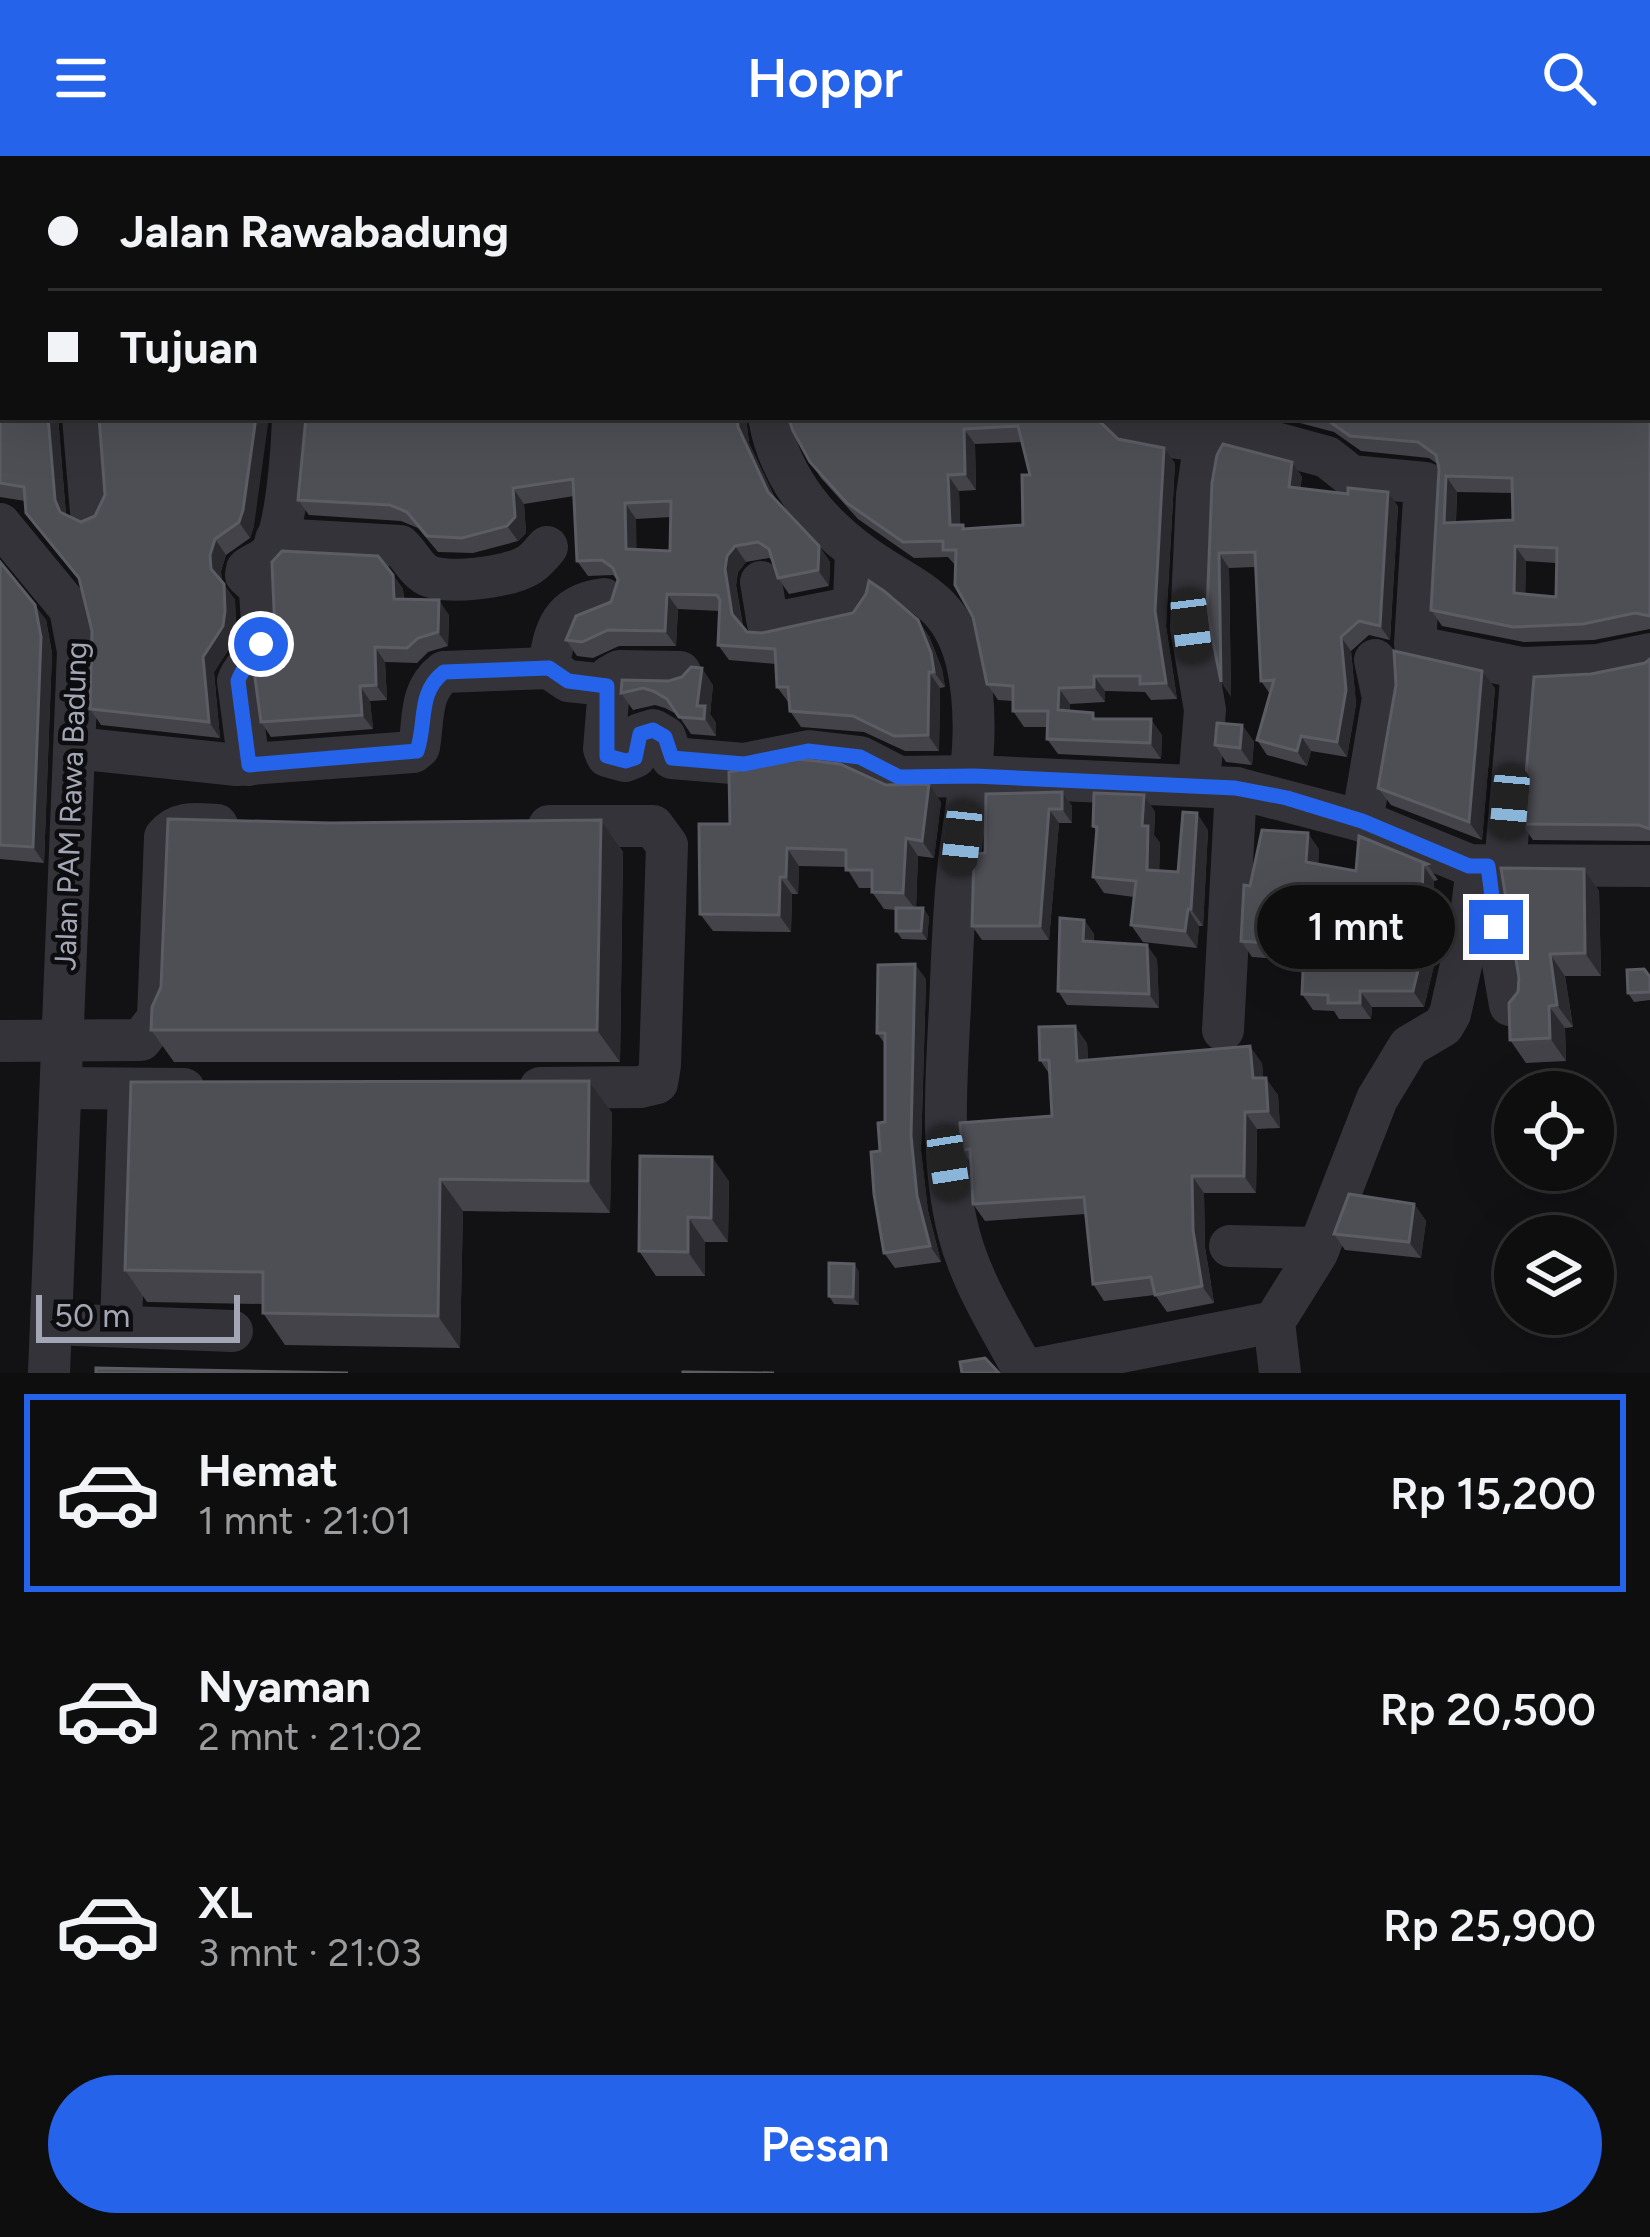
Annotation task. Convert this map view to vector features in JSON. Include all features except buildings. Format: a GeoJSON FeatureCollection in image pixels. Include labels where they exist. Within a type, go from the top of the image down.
{"type":"FeatureCollection","features":[{"type":"Feature","properties":{"kind":"street"},"geometry":{"type":"LineString","coordinates":[[83,420],[91,512]]}},
{"type":"Feature","properties":{"kind":"street"},"geometry":{"type":"LineString","coordinates":[[249,765],[238,681],[261,644],[260,588],[246,575],[247,568],[267,558],[277,539],[293,420]]}},
{"type":"Feature","properties":{"kind":"street"},"geometry":{"type":"LineString","coordinates":[[770,420],[794,484],[810,507],[856,550],[916,586],[951,619],[965,655],[976,706],[974,776],[952,923],[946,1151],[959,1234],[991,1312],[1025,1372],[1274,1322]]}},
{"type":"Feature","properties":{"kind":"street"},"geometry":{"type":"LineString","coordinates":[[1127,420],[1145,434],[1210,442]]}},
{"type":"Feature","properties":{"kind":"street"},"geometry":{"type":"LineString","coordinates":[[1223,1030],[1217,786],[1191,626],[1196,495],[1202,460],[1219,433],[1239,433],[1328,457],[1351,476],[1425,483],[1414,644],[1522,668],[1597,665],[1650,654]]}},
{"type":"Feature","properties":{"kind":"street","name":"Jalan PAM Rawa Badung"},"geometry":{"type":"LineString","coordinates":[[0,524],[70,609],[76,628],[49,1373]]}},
{"type":"Feature","properties":{"kind":"street"},"geometry":{"type":"LineString","coordinates":[[277,539],[400,546],[422,573],[466,579],[532,565],[547,547]]}},
{"type":"Feature","properties":{"kind":"street"},"geometry":{"type":"LineString","coordinates":[[760,581],[768,624],[849,608],[854,598],[856,550]]}},
{"type":"Feature","properties":{"kind":"street"},"geometry":{"type":"LineString","coordinates":[[549,668],[558,622],[568,610],[604,599]]}},
{"type":"Feature","properties":{"kind":"street"},"geometry":{"type":"LineString","coordinates":[[1362,821],[1383,698],[1375,661]]}},
{"type":"Feature","properties":{"kind":"street"},"geometry":{"type":"LineString","coordinates":[[75,748],[249,765],[417,751],[424,700],[444,672],[549,668],[568,681],[607,686]]}},
{"type":"Feature","properties":{"kind":"street"},"geometry":{"type":"LineString","coordinates":[[1280,1373],[1274,1322],[1319,1248],[1377,1099],[1409,1046],[1443,1026],[1450,1015],[1470,925],[1490,866],[1522,668]]}},
{"type":"Feature","properties":{"kind":"street"},"geometry":{"type":"LineString","coordinates":[[680,672],[619,671],[610,676],[607,756],[626,761],[635,758],[640,734],[646,730],[662,734],[668,753],[683,761],[744,764],[808,751],[860,757],[899,777],[1217,786],[1287,798],[1490,866],[1650,866]]}},
{"type":"Feature","properties":{"kind":"street"},"geometry":{"type":"LineString","coordinates":[[0,1041],[141,1040],[158,1018],[165,837],[172,828],[188,824],[258,827]]}},
{"type":"Feature","properties":{"kind":"street"},"geometry":{"type":"LineString","coordinates":[[501,1088],[640,1088],[657,1083],[667,845],[662,834],[653,826],[514,826]]}},
{"type":"Feature","properties":{"kind":"street"},"geometry":{"type":"LineString","coordinates":[[1490,866],[1510,1005]]}},
{"type":"Feature","properties":{"kind":"street"},"geometry":{"type":"LineString","coordinates":[[61,1088],[222,1089]]}},
{"type":"Feature","properties":{"kind":"street"},"geometry":{"type":"LineString","coordinates":[[121,1326],[129,1089]]}},
{"type":"Feature","properties":{"kind":"street"},"geometry":{"type":"LineString","coordinates":[[1230,1246],[1319,1248]]}},
{"type":"Feature","properties":{"kind":"street"},"geometry":{"type":"LineString","coordinates":[[52,1306],[121,1326],[232,1331]]}},
{"type":"Feature","properties":{"kind":"route"},"geometry":{"type":"LineString","coordinates":[[261,644],[238,681],[249,765],[417,751],[424,700],[444,672],[549,668],[568,681],[607,686],[607,756],[626,761],[635,758],[640,734],[653,730],[665,737],[672,758],[683,761],[744,764],[808,751],[860,757],[899,777],[1199,784],[1259,791],[1403,835],[1469,866],[1488,866],[1496,927]]}}]}
